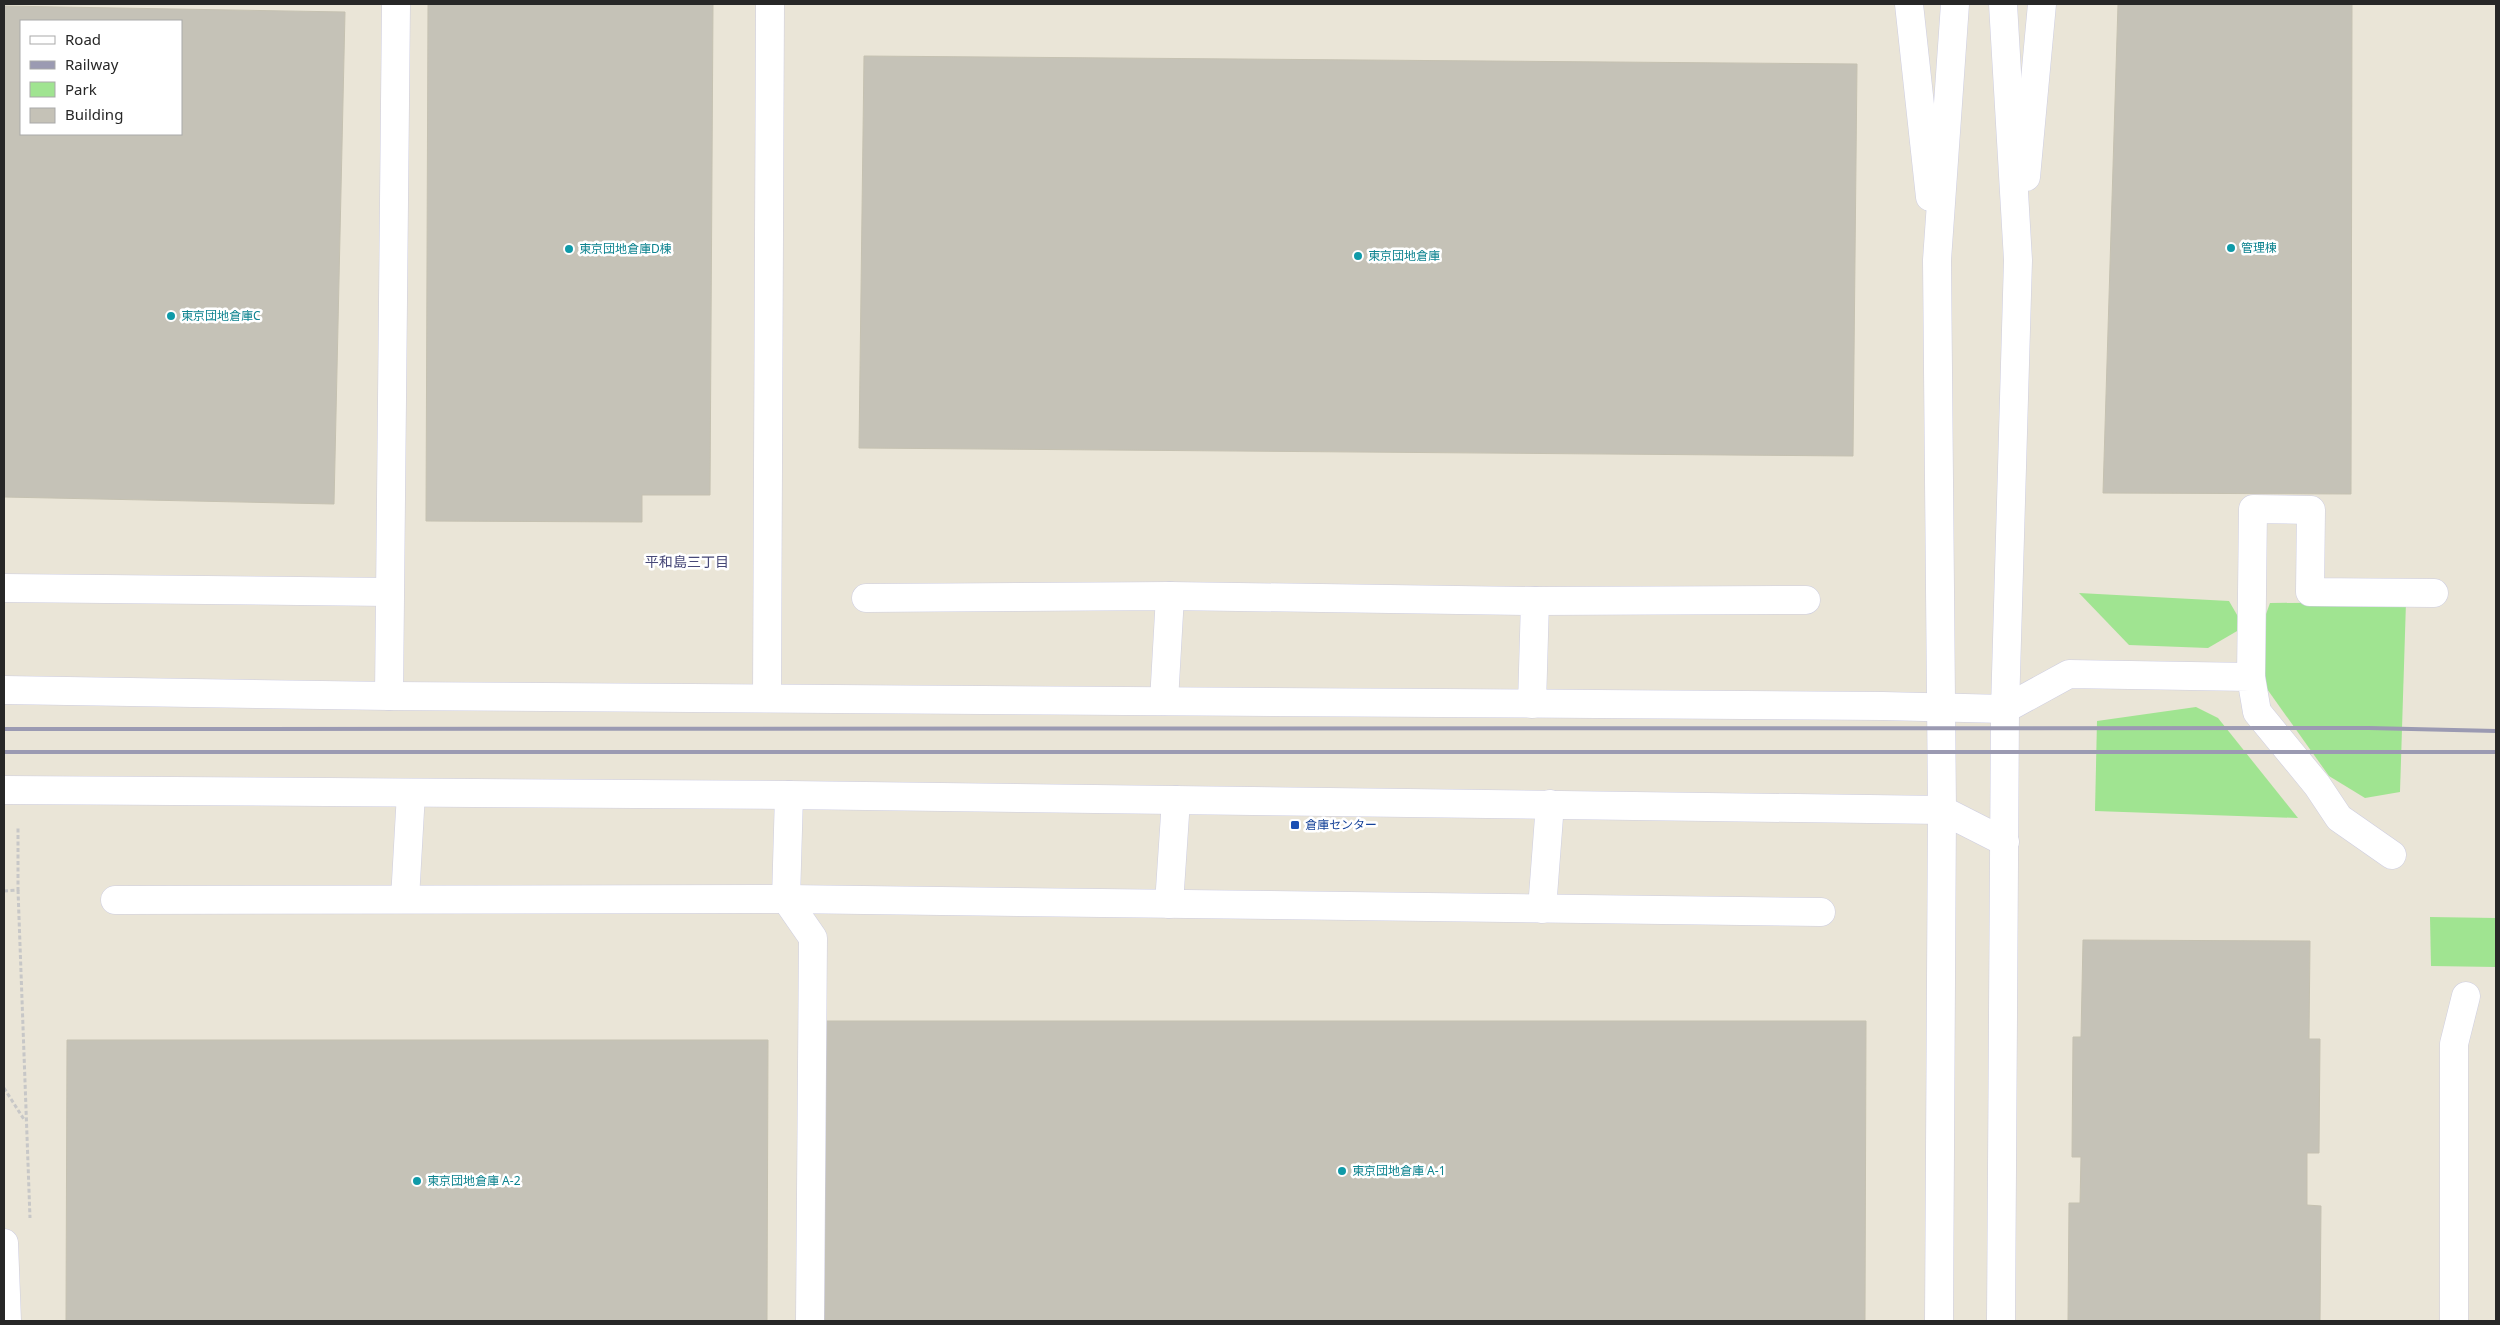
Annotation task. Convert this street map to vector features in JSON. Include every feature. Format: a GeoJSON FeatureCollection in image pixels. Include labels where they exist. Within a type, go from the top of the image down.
{"type":"FeatureCollection","features":[{"type":"Feature","properties":{"kind":"street"},"geometry":{"type":"LineString","coordinates":[[389,696],[396,4]]}},
{"type":"Feature","properties":{"kind":"street"},"geometry":{"type":"LineString","coordinates":[[767,698],[770,4]]}},
{"type":"Feature","properties":{"kind":"street"},"geometry":{"type":"LineString","coordinates":[[1909,4],[1937,260]]}},
{"type":"Feature","properties":{"kind":"street"},"geometry":{"type":"LineString","coordinates":[[1939,1321],[1942,706],[1937,260],[1955,4]]}},
{"type":"Feature","properties":{"kind":"street"},"geometry":{"type":"LineString","coordinates":[[2003,4],[2018,260]]}},
{"type":"Feature","properties":{"kind":"street"},"geometry":{"type":"LineString","coordinates":[[2001,1321],[2005,709],[2018,260],[2042,4]]}},
{"type":"Feature","properties":{"kind":"street"},"geometry":{"type":"LineString","coordinates":[[2392,854],[2339,818],[2317,785],[2257,712],[2251,677],[2253,509],[2311,510],[2310,592],[2434,594]]}},
{"type":"Feature","properties":{"kind":"street"},"geometry":{"type":"LineString","coordinates":[[4,588],[389,592]]}},
{"type":"Feature","properties":{"kind":"street"},"geometry":{"type":"LineString","coordinates":[[1164,701],[1170,596]]}},
{"type":"Feature","properties":{"kind":"street"},"geometry":{"type":"LineString","coordinates":[[866,598],[1170,596],[1535,601],[1806,600]]}},
{"type":"Feature","properties":{"kind":"street"},"geometry":{"type":"LineString","coordinates":[[1532,704],[1535,601]]}},
{"type":"Feature","properties":{"kind":"street"},"geometry":{"type":"LineString","coordinates":[[4,690],[389,696],[1942,706],[2005,709],[2070,674],[2251,677]]}},
{"type":"Feature","properties":{"kind":"street"},"geometry":{"type":"LineString","coordinates":[[4,790],[789,795],[1942,810],[2005,842]]}},
{"type":"Feature","properties":{"kind":"street"},"geometry":{"type":"LineString","coordinates":[[405,899],[411,793]]}},
{"type":"Feature","properties":{"kind":"street"},"geometry":{"type":"LineString","coordinates":[[789,795],[786,899],[813,938],[810,1321]]}},
{"type":"Feature","properties":{"kind":"street"},"geometry":{"type":"LineString","coordinates":[[1169,904],[1176,800]]}},
{"type":"Feature","properties":{"kind":"street"},"geometry":{"type":"LineString","coordinates":[[1542,909],[1550,804]]}},
{"type":"Feature","properties":{"kind":"street"},"geometry":{"type":"LineString","coordinates":[[115,900],[786,899],[1821,912]]}},
{"type":"Feature","properties":{"kind":"street"},"geometry":{"type":"LineString","coordinates":[[2454,1321],[2454,1044],[2466,996]]}},
{"type":"Feature","properties":{"kind":"street"},"geometry":{"type":"LineString","coordinates":[[4,1243],[7,1321]]}},
{"type":"Feature","properties":{"kind":"path"},"geometry":{"type":"LineString","coordinates":[[18,823],[18,890],[30,1222]]}},
{"type":"Feature","properties":{"kind":"path"},"geometry":{"type":"LineString","coordinates":[[4,891],[18,890]]}},
{"type":"Feature","properties":{"kind":"path"},"geometry":{"type":"LineString","coordinates":[[4,1088],[26,1123]]}},
{"type":"Feature","properties":{"kind":"green space"},"geometry":{"type":"Polygon","coordinates":[[[2079,593],[2229,601],[2244,627],[2208,648],[2129,645],[2079,593]]]}},
{"type":"Feature","properties":{"kind":"green space"},"geometry":{"type":"Polygon","coordinates":[[[2406,602],[2400,792],[2365,798],[2329,776],[2255,672],[2257,639],[2270,603],[2406,602]]]}},
{"type":"Feature","properties":{"kind":"green space"},"geometry":{"type":"Polygon","coordinates":[[[2196,707],[2218,718],[2298,818],[2095,811],[2097,721],[2196,707]]]}},
{"type":"Feature","properties":{"kind":"green space"},"geometry":{"type":"Polygon","coordinates":[[[2430,917],[2496,918],[2496,967],[2431,966],[2430,917]]]}},
{"type":"Feature","properties":{"kind":"building","name":"東京団地倉庫D棟"},"geometry":{"type":"Polygon","coordinates":[[[428,4],[713,4],[710,495],[642,495],[642,522],[426,521],[428,4]]]}},
{"type":"Feature","properties":{"kind":"building","name":"管理棟"},"geometry":{"type":"Polygon","coordinates":[[[2118,4],[2352,4],[2351,494],[2103,493],[2118,4]]]}},
{"type":"Feature","properties":{"kind":"building","name":"東京団地倉庫C"},"geometry":{"type":"Polygon","coordinates":[[[4,6],[345,12],[334,504],[4,497],[4,6]]]}},
{"type":"Feature","properties":{"kind":"building","name":"東京団地倉庫"},"geometry":{"type":"Polygon","coordinates":[[[864,56],[1857,64],[1853,456],[859,448],[864,56]]]}},
{"type":"Feature","properties":{"kind":"building"},"geometry":{"type":"Polygon","coordinates":[[[2083,940],[2310,941],[2309,1039],[2320,1039],[2319,1153],[2307,1153],[2307,1205],[2321,1206],[2320,1321],[2068,1321],[2069,1203],[2080,1203],[2081,1157],[2072,1157],[2073,1037],[2081,1037],[2083,940]]]}},
{"type":"Feature","properties":{"kind":"building","name":"東京団地倉庫 A-1"},"geometry":{"type":"Polygon","coordinates":[[[819,1021],[1866,1021],[1865,1321],[819,1321],[819,1021]]]}},
{"type":"Feature","properties":{"kind":"building","name":"東京団地倉庫 A-2"},"geometry":{"type":"Polygon","coordinates":[[[67,1040],[768,1040],[767,1321],[66,1321],[67,1040]]]}},
{"type":"Feature","properties":{"kind":"railway"},"geometry":{"type":"LineString","coordinates":[[4,729],[2369,728],[2496,731]]}},
{"type":"Feature","properties":{"kind":"railway"},"geometry":{"type":"LineString","coordinates":[[4,752],[2496,752]]}},
{"type":"Feature","properties":{"kind":"place","name":"管理棟"},"geometry":{"type":"Point","coordinates":[2231,248]}},
{"type":"Feature","properties":{"kind":"place","name":"東京団地倉庫D棟"},"geometry":{"type":"Point","coordinates":[569,249]}},
{"type":"Feature","properties":{"kind":"place","name":"東京団地倉庫"},"geometry":{"type":"Point","coordinates":[1358,256]}},
{"type":"Feature","properties":{"kind":"place","name":"東京団地倉庫C"},"geometry":{"type":"Point","coordinates":[171,316]}},
{"type":"Feature","properties":{"kind":"place","name":"倉庫センター"},"geometry":{"type":"Point","coordinates":[1295,825]}},
{"type":"Feature","properties":{"kind":"place","name":"東京団地倉庫 A-1"},"geometry":{"type":"Point","coordinates":[1342,1171]}},
{"type":"Feature","properties":{"kind":"place","name":"東京団地倉庫 A-2"},"geometry":{"type":"Point","coordinates":[417,1181]}},
{"type":"Feature","properties":{"kind":"district","name":"平和島三丁目"},"geometry":{"type":"Point","coordinates":[687,562]}}]}
